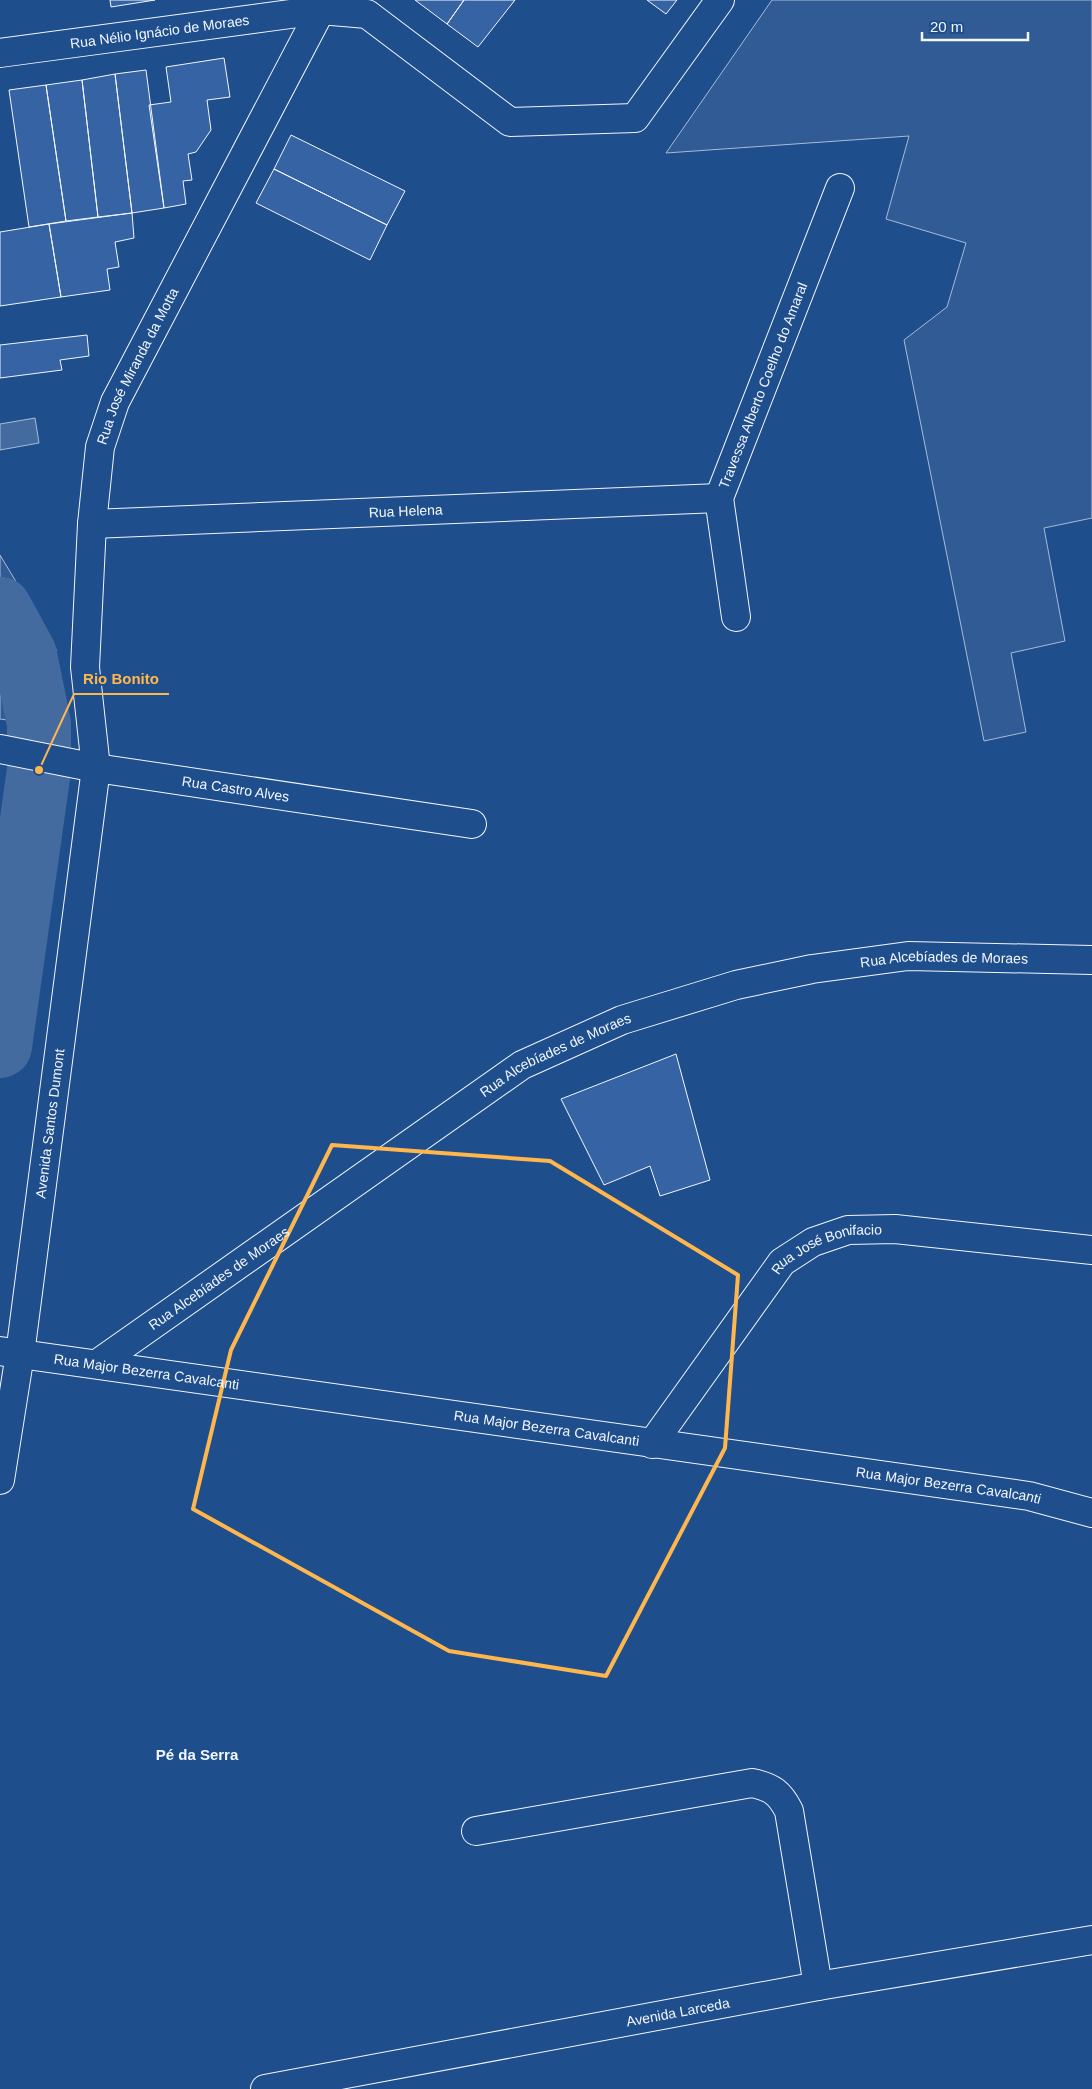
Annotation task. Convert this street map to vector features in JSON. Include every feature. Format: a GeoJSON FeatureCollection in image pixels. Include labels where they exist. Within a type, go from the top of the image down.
{"type":"FeatureCollection","features":[{"type":"Feature","properties":{"kind":"street"},"geometry":{"type":"LineString","coordinates":[[365,7],[510,122],[635,118],[720,0]]}},
{"type":"Feature","properties":{"kind":"street","name":"Rua Nélio Ignácio de Moraes"},"geometry":{"type":"LineString","coordinates":[[0,53],[323,5],[365,7]]}},
{"type":"Feature","properties":{"kind":"street","name":"Rua José Miranda da Motta"},"geometry":{"type":"LineString","coordinates":[[89,766],[85,667],[92,524],[100,447],[116,402],[323,5]]}},
{"type":"Feature","properties":{"kind":"street","name":"Travessa Alberto Coelho do Amaral"},"geometry":{"type":"LineString","coordinates":[[736,617],[719,498],[840,188]]}},
{"type":"Feature","properties":{"kind":"street","name":"Rua Helena"},"geometry":{"type":"LineString","coordinates":[[92,524],[719,498]]}},
{"type":"Feature","properties":{"kind":"street","name":"Rua Castro Alves"},"geometry":{"type":"LineString","coordinates":[[0,749],[89,766],[472,824]]}},
{"type":"Feature","properties":{"kind":"street","name":"Avenida Santos Dumont"},"geometry":{"type":"LineString","coordinates":[[0,1480],[10,1352],[89,766]]}},
{"type":"Feature","properties":{"kind":"street","name":"Rua Alcebíades de Moraes"},"geometry":{"type":"LineString","coordinates":[[97,1364],[522,1065],[622,1020],[736,985],[812,969],[908,956],[1092,960]]}},
{"type":"Feature","properties":{"kind":"street","name":"Rua José Bonifacio"},"geometry":{"type":"LineString","coordinates":[[652,1444],[782,1262],[813,1242],[848,1230],[895,1229],[1092,1250]]}},
{"type":"Feature","properties":{"kind":"street","name":"Rua Major Bezerra Cavalcanti"},"geometry":{"type":"LineString","coordinates":[[10,1352],[1029,1496],[1092,1513]]}},
{"type":"Feature","properties":{"kind":"street"},"geometry":{"type":"LineString","coordinates":[[476,1831],[752,1783],[768,1786],[782,1797],[789,1811],[818,1986]]}},
{"type":"Feature","properties":{"kind":"street","name":"Avenida Larceda"},"geometry":{"type":"LineString","coordinates":[[265,2089],[818,1986],[1092,1940]]}},
{"type":"Feature","properties":{"kind":"highlighted area"},"geometry":{"type":"Polygon","coordinates":[[[332,1145],[550,1161],[738,1275],[725,1448],[606,1676],[449,1651],[193,1509],[231,1350],[332,1145]]]}},
{"type":"Feature","properties":{"kind":"shaded area"},"geometry":{"type":"Polygon","coordinates":[[[772,0],[1092,0],[1092,518],[1044,528],[1065,641],[1011,653],[1026,732],[984,741],[904,340],[947,307],[966,243],[886,219],[909,136],[666,153],[772,0]]]}},
{"type":"Feature","properties":{"kind":"shaded area"},"geometry":{"type":"Polygon","coordinates":[[[35,418],[39,443],[0,450],[0,424],[35,418]]]}},
{"type":"Feature","properties":{"kind":"shaded area"},"geometry":{"type":"Polygon","coordinates":[[[0,555],[15,580],[43,648],[56,649],[51,726],[0,719],[0,555]]]}},
{"type":"Feature","properties":{"kind":"building"},"geometry":{"type":"Polygon","coordinates":[[[110,0],[155,0],[111,7],[110,0]]]}},
{"type":"Feature","properties":{"kind":"building"},"geometry":{"type":"Polygon","coordinates":[[[415,0],[464,0],[447,24],[415,0]]]}},
{"type":"Feature","properties":{"kind":"building"},"geometry":{"type":"Polygon","coordinates":[[[464,0],[515,0],[478,47],[447,24],[464,0]]]}},
{"type":"Feature","properties":{"kind":"building"},"geometry":{"type":"Polygon","coordinates":[[[647,0],[677,0],[666,14],[647,0]]]}},
{"type":"Feature","properties":{"kind":"building"},"geometry":{"type":"Polygon","coordinates":[[[224,58],[230,97],[207,100],[211,130],[196,152],[188,154],[192,180],[183,181],[186,204],[164,208],[149,105],[171,102],[166,67],[224,58]]]}},
{"type":"Feature","properties":{"kind":"building"},"geometry":{"type":"Polygon","coordinates":[[[146,70],[164,208],[132,213],[115,74],[146,70]]]}},
{"type":"Feature","properties":{"kind":"building"},"geometry":{"type":"Polygon","coordinates":[[[115,74],[132,213],[98,217],[82,80],[115,74]]]}},
{"type":"Feature","properties":{"kind":"building"},"geometry":{"type":"Polygon","coordinates":[[[82,80],[98,217],[66,221],[46,85],[82,80]]]}},
{"type":"Feature","properties":{"kind":"building"},"geometry":{"type":"Polygon","coordinates":[[[46,85],[66,221],[29,227],[9,90],[46,85]]]}},
{"type":"Feature","properties":{"kind":"building"},"geometry":{"type":"Polygon","coordinates":[[[291,135],[405,191],[387,225],[274,169],[291,135]]]}},
{"type":"Feature","properties":{"kind":"building"},"geometry":{"type":"Polygon","coordinates":[[[274,169],[387,225],[370,260],[256,203],[274,169]]]}},
{"type":"Feature","properties":{"kind":"building"},"geometry":{"type":"Polygon","coordinates":[[[132,213],[134,238],[115,242],[119,267],[107,269],[110,290],[61,297],[49,224],[132,213]]]}},
{"type":"Feature","properties":{"kind":"building"},"geometry":{"type":"Polygon","coordinates":[[[49,224],[61,297],[0,306],[0,232],[49,224]]]}},
{"type":"Feature","properties":{"kind":"building"},"geometry":{"type":"Polygon","coordinates":[[[87,335],[89,356],[60,360],[62,370],[0,378],[0,345],[87,335]]]}},
{"type":"Feature","properties":{"kind":"building"},"geometry":{"type":"Polygon","coordinates":[[[676,1054],[710,1180],[660,1196],[650,1166],[604,1185],[561,1099],[676,1054]]]}},
{"type":"Feature","properties":{"kind":"waterway"},"geometry":{"type":"LineString","coordinates":[[0,609],[25,655],[39,724],[39,770],[0,1046]]}},
{"type":"Feature","properties":{"kind":"place","name":"Rio Bonito"},"geometry":{"type":"Point","coordinates":[39,770]}},
{"type":"Feature","properties":{"kind":"district","name":"Pé da Serra"},"geometry":{"type":"Point","coordinates":[197,1754]}}]}
